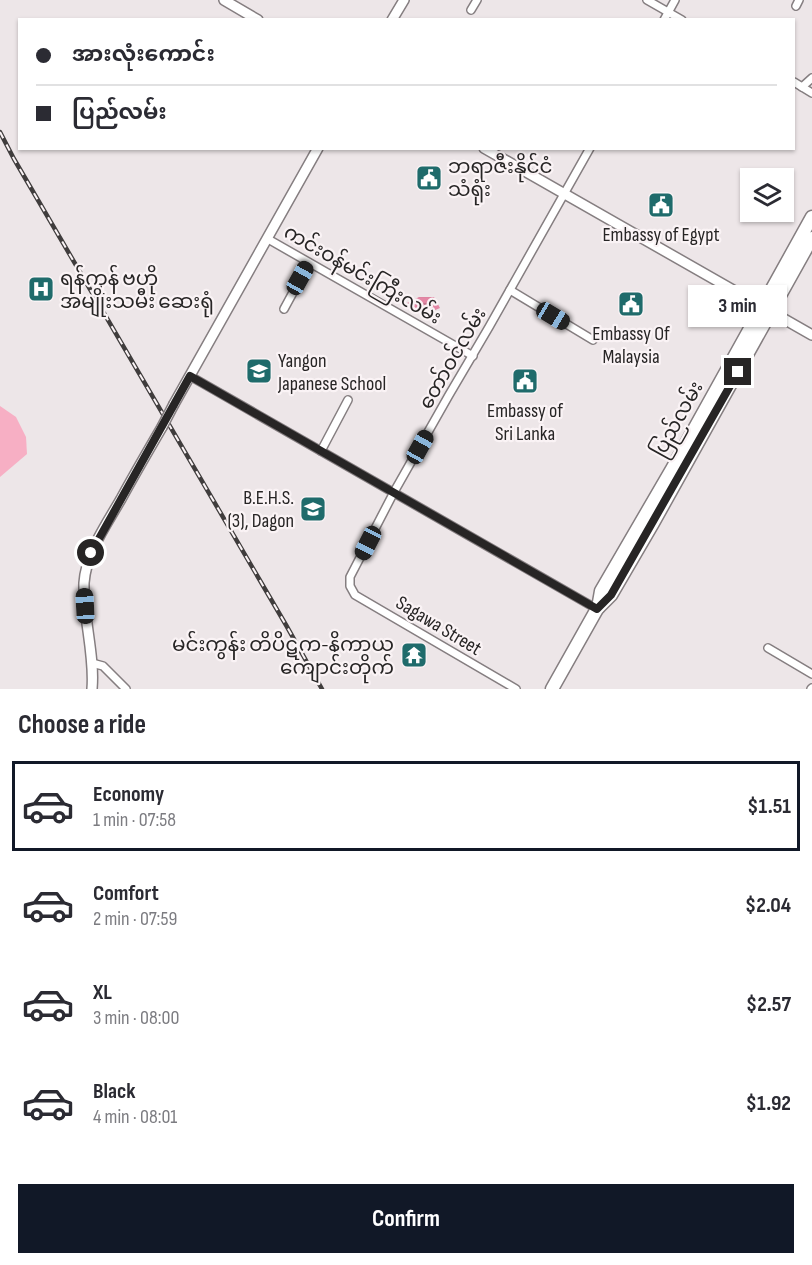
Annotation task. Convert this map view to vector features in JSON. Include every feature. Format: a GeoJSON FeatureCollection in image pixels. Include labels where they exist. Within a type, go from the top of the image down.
{"type":"FeatureCollection","features":[{"type":"Feature","properties":{"kind":"highway","name":"ပြည်လမ်း"},"geometry":{"type":"LineString","coordinates":[[767,309],[812,217]]}},
{"type":"Feature","properties":{"kind":"highway","name":"ပြည်လမ်း"},"geometry":{"type":"LineString","coordinates":[[552,689],[597,609],[601,591],[767,309],[812,238]]}},
{"type":"Feature","properties":{"kind":"street"},"geometry":{"type":"LineString","coordinates":[[224,0],[255,18]]}},
{"type":"Feature","properties":{"kind":"street"},"geometry":{"type":"LineString","coordinates":[[393,18],[404,0]]}},
{"type":"Feature","properties":{"kind":"street"},"geometry":{"type":"LineString","coordinates":[[471,10],[477,0]]}},
{"type":"Feature","properties":{"kind":"street"},"geometry":{"type":"LineString","coordinates":[[647,0],[678,18]]}},
{"type":"Feature","properties":{"kind":"street"},"geometry":{"type":"LineString","coordinates":[[665,18],[675,0]]}},
{"type":"Feature","properties":{"kind":"street"},"geometry":{"type":"LineString","coordinates":[[802,87],[812,78]]}},
{"type":"Feature","properties":{"kind":"street"},"geometry":{"type":"LineString","coordinates":[[795,83],[812,93]]}},
{"type":"Feature","properties":{"kind":"street"},"geometry":{"type":"LineString","coordinates":[[92,689],[92,663],[84,584],[91,553],[317,150]]}},
{"type":"Feature","properties":{"kind":"street"},"geometry":{"type":"LineString","coordinates":[[489,150],[812,335]]}},
{"type":"Feature","properties":{"kind":"street","name":"တော်ဝင်လမ်း"},"geometry":{"type":"LineString","coordinates":[[350,586],[350,577],[394,492],[589,150]]}},
{"type":"Feature","properties":{"kind":"street","name":"ကင်းဝန်မင်းကြီးလမ်း"},"geometry":{"type":"LineString","coordinates":[[268,239],[473,356]]}},
{"type":"Feature","properties":{"kind":"street"},"geometry":{"type":"LineString","coordinates":[[284,309],[309,263]]}},
{"type":"Feature","properties":{"kind":"street"},"geometry":{"type":"LineString","coordinates":[[510,290],[593,340]]}},
{"type":"Feature","properties":{"kind":"street"},"geometry":{"type":"LineString","coordinates":[[190,376],[597,609]]}},
{"type":"Feature","properties":{"kind":"street"},"geometry":{"type":"LineString","coordinates":[[321,451],[348,400]]}},
{"type":"Feature","properties":{"kind":"street","name":"Sagawa Street"},"geometry":{"type":"LineString","coordinates":[[350,586],[355,595],[516,689]]}},
{"type":"Feature","properties":{"kind":"street"},"geometry":{"type":"LineString","coordinates":[[768,648],[812,674]]}},
{"type":"Feature","properties":{"kind":"street"},"geometry":{"type":"LineString","coordinates":[[92,663],[103,666],[126,689]]}},
{"type":"Feature","properties":{"kind":"shaded area"},"geometry":{"type":"Polygon","coordinates":[[[419,297],[434,297],[440,308],[433,311],[418,309],[407,303],[419,297]]]}},
{"type":"Feature","properties":{"kind":"shaded area"},"geometry":{"type":"Polygon","coordinates":[[[0,406],[16,417],[26,437],[27,454],[0,477],[0,406]]]}},
{"type":"Feature","properties":{"kind":"railway"},"geometry":{"type":"LineString","coordinates":[[0,132],[322,689]]}},
{"type":"Feature","properties":{"kind":"place","name":"ဘရာဇီးနိုင်ငံ သံရုံး"},"geometry":{"type":"Point","coordinates":[429,178]}},
{"type":"Feature","properties":{"kind":"place","name":"Embassy of Egypt"},"geometry":{"type":"Point","coordinates":[661,205]}},
{"type":"Feature","properties":{"kind":"place","name":"ရန်ကုန် ဗဟို အမျိုးသမီး ဆေးရုံ"},"geometry":{"type":"Point","coordinates":[41,289]}},
{"type":"Feature","properties":{"kind":"place","name":"Embassy Of Malaysia"},"geometry":{"type":"Point","coordinates":[631,304]}},
{"type":"Feature","properties":{"kind":"place","name":"Yangon Japanese School"},"geometry":{"type":"Point","coordinates":[259,371]}},
{"type":"Feature","properties":{"kind":"place","name":"Embassy of Sri Lanka"},"geometry":{"type":"Point","coordinates":[525,381]}},
{"type":"Feature","properties":{"kind":"place","name":"B.E.H.S. (3), Dagon"},"geometry":{"type":"Point","coordinates":[313,509]}},
{"type":"Feature","properties":{"kind":"place","name":"မင်းကွန်း တိပိဋက-နိကာယ ကျောင်းတိုက်"},"geometry":{"type":"Point","coordinates":[414,655]}},
{"type":"Feature","properties":{"kind":"route"},"geometry":{"type":"LineString","coordinates":[[91,553],[190,376],[597,609],[611,595],[738,372]]}}]}
